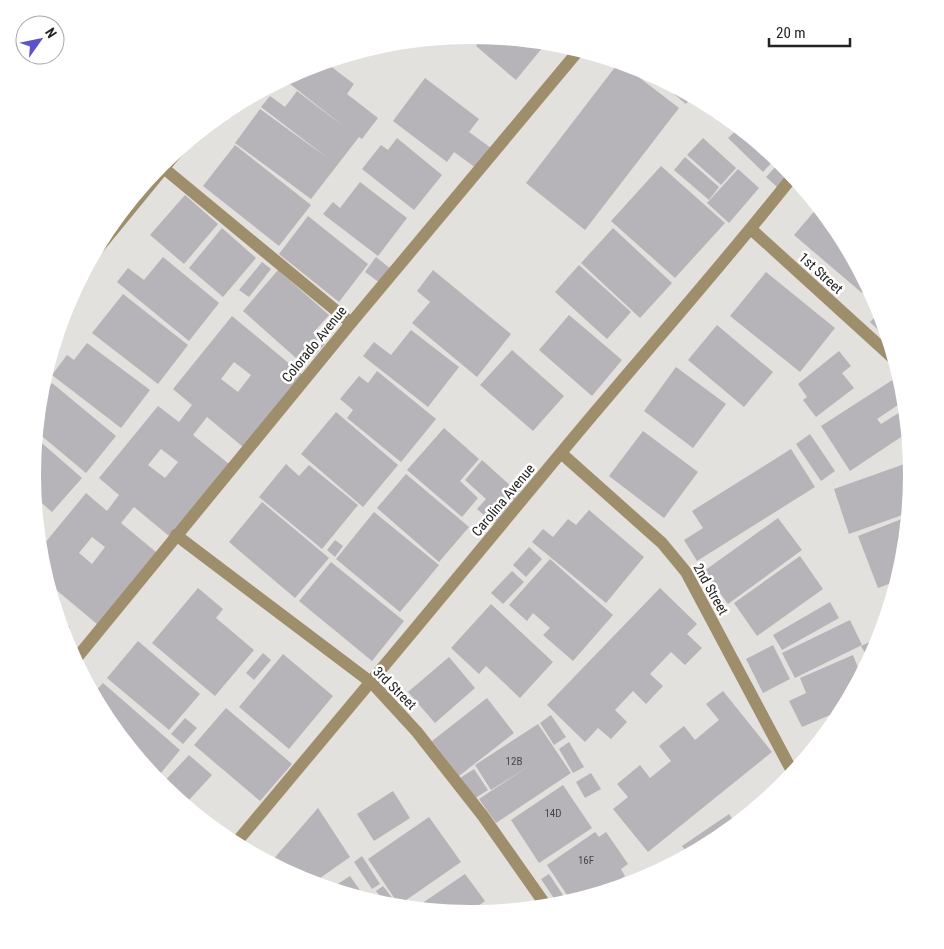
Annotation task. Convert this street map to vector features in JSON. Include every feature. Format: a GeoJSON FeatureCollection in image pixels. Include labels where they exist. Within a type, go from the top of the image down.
{"type":"FeatureCollection","features":[{"type":"Feature","properties":{"kind":"street","name":"Colorado Avenue"},"geometry":{"type":"LineString","coordinates":[[81,654],[351,323],[574,56]]}},
{"type":"Feature","properties":{"kind":"street"},"geometry":{"type":"LineString","coordinates":[[167,170],[351,323]]}},
{"type":"Feature","properties":{"kind":"street","name":"Carolina Avenue"},"geometry":{"type":"LineString","coordinates":[[240,838],[372,683],[561,453],[788,182]]}},
{"type":"Feature","properties":{"kind":"street","name":"1st Street"},"geometry":{"type":"LineString","coordinates":[[750,229],[884,350]]}},
{"type":"Feature","properties":{"kind":"street","name":"2nd Street"},"geometry":{"type":"LineString","coordinates":[[561,453],[662,543],[686,572],[789,766]]}},
{"type":"Feature","properties":{"kind":"street","name":"3rd Street"},"geometry":{"type":"LineString","coordinates":[[176,536],[372,683],[417,732],[471,800],[542,900]]}},
{"type":"Feature","properties":{"kind":"building"},"geometry":{"type":"Polygon","coordinates":[[[477,44],[500,45],[541,49],[516,80],[476,46],[477,44]]]}},
{"type":"Feature","properties":{"kind":"building"},"geometry":{"type":"Polygon","coordinates":[[[332,68],[354,84],[347,94],[378,118],[362,139],[359,137],[311,199],[235,143],[260,109],[329,159],[261,107],[270,96],[285,107],[297,91],[347,129],[290,84],[332,68]]]}},
{"type":"Feature","properties":{"kind":"building"},"geometry":{"type":"Polygon","coordinates":[[[614,68],[640,78],[679,108],[585,230],[526,183],[614,68]]]}},
{"type":"Feature","properties":{"kind":"building"},"geometry":{"type":"Polygon","coordinates":[[[425,78],[479,119],[469,132],[491,148],[476,168],[454,152],[447,162],[393,121],[425,78]]]}},
{"type":"Feature","properties":{"kind":"building"},"geometry":{"type":"Polygon","coordinates":[[[674,94],[688,102],[686,104],[674,94]]]}},
{"type":"Feature","properties":{"kind":"building"},"geometry":{"type":"Polygon","coordinates":[[[734,133],[770,164],[763,172],[728,138],[734,133]]]}},
{"type":"Feature","properties":{"kind":"building"},"geometry":{"type":"Polygon","coordinates":[[[397,138],[442,175],[414,210],[362,169],[381,145],[388,150],[397,138]]]}},
{"type":"Feature","properties":{"kind":"building"},"geometry":{"type":"Polygon","coordinates":[[[703,138],[736,168],[721,185],[687,155],[703,138]]]}},
{"type":"Feature","properties":{"kind":"building"},"geometry":{"type":"Polygon","coordinates":[[[235,145],[311,205],[279,246],[203,186],[235,145]]]}},
{"type":"Feature","properties":{"kind":"building"},"geometry":{"type":"Polygon","coordinates":[[[685,157],[719,187],[709,200],[674,170],[685,157]]]}},
{"type":"Feature","properties":{"kind":"building"},"geometry":{"type":"Polygon","coordinates":[[[661,166],[725,223],[675,278],[611,221],[661,166]]]}},
{"type":"Feature","properties":{"kind":"building"},"geometry":{"type":"Polygon","coordinates":[[[775,168],[785,178],[777,187],[766,177],[775,168]]]}},
{"type":"Feature","properties":{"kind":"building"},"geometry":{"type":"Polygon","coordinates":[[[738,169],[759,188],[729,223],[707,203],[738,169]]]}},
{"type":"Feature","properties":{"kind":"building"},"geometry":{"type":"Polygon","coordinates":[[[360,182],[407,218],[378,256],[323,214],[333,202],[340,208],[360,182]]]}},
{"type":"Feature","properties":{"kind":"building"},"geometry":{"type":"Polygon","coordinates":[[[185,195],[218,224],[184,264],[150,235],[185,195]]]}},
{"type":"Feature","properties":{"kind":"building"},"geometry":{"type":"Polygon","coordinates":[[[814,212],[845,259],[862,293],[862,293],[794,235],[814,212]]]}},
{"type":"Feature","properties":{"kind":"building"},"geometry":{"type":"Polygon","coordinates":[[[308,216],[368,264],[339,302],[279,254],[308,216]]]}},
{"type":"Feature","properties":{"kind":"building"},"geometry":{"type":"Polygon","coordinates":[[[222,228],[256,258],[223,297],[189,268],[222,228]]]}},
{"type":"Feature","properties":{"kind":"building"},"geometry":{"type":"Polygon","coordinates":[[[613,228],[672,283],[640,318],[581,263],[613,228]]]}},
{"type":"Feature","properties":{"kind":"building"},"geometry":{"type":"Polygon","coordinates":[[[163,257],[219,303],[189,341],[117,282],[128,268],[144,280],[163,257]]]}},
{"type":"Feature","properties":{"kind":"building"},"geometry":{"type":"Polygon","coordinates":[[[376,257],[391,269],[380,283],[365,272],[376,257]]]}},
{"type":"Feature","properties":{"kind":"building"},"geometry":{"type":"Polygon","coordinates":[[[262,262],[271,269],[249,297],[239,290],[262,262]]]}},
{"type":"Feature","properties":{"kind":"building"},"geometry":{"type":"Polygon","coordinates":[[[579,265],[631,312],[607,339],[555,292],[579,265]]]}},
{"type":"Feature","properties":{"kind":"building"},"geometry":{"type":"Polygon","coordinates":[[[278,270],[329,315],[313,333],[325,344],[305,366],[243,311],[278,270]]]}},
{"type":"Feature","properties":{"kind":"building"},"geometry":{"type":"Polygon","coordinates":[[[433,270],[511,334],[477,377],[412,323],[430,302],[417,291],[433,270]]]}},
{"type":"Feature","properties":{"kind":"building"},"geometry":{"type":"Polygon","coordinates":[[[766,272],[835,328],[800,372],[730,316],[766,272]]]}},
{"type":"Feature","properties":{"kind":"building"},"geometry":{"type":"Polygon","coordinates":[[[123,294],[188,345],[158,384],[92,333],[123,294]]]}},
{"type":"Feature","properties":{"kind":"building"},"geometry":{"type":"Polygon","coordinates":[[[569,315],[622,360],[592,396],[539,350],[569,315]]]}},
{"type":"Feature","properties":{"kind":"building"},"geometry":{"type":"Polygon","coordinates":[[[232,316],[303,375],[243,447],[207,417],[193,435],[229,464],[169,536],[134,507],[121,523],[156,552],[97,624],[57,591],[47,541],[86,493],[107,511],[119,495],[99,478],[158,406],[179,422],[192,405],[173,389],[232,316]],[[234,362],[221,379],[238,392],[251,375],[234,362]],[[161,449],[148,465],[165,478],[178,462],[161,449]],[[92,537],[79,553],[92,564],[105,547],[92,537]]]}},
{"type":"Feature","properties":{"kind":"building"},"geometry":{"type":"Polygon","coordinates":[[[873,319],[877,329],[870,322],[873,319]]]}},
{"type":"Feature","properties":{"kind":"building"},"geometry":{"type":"Polygon","coordinates":[[[717,325],[773,372],[744,407],[688,360],[717,325]]]}},
{"type":"Feature","properties":{"kind":"building"},"geometry":{"type":"Polygon","coordinates":[[[411,330],[459,367],[428,407],[363,356],[374,342],[391,355],[411,330]]]}},
{"type":"Feature","properties":{"kind":"building"},"geometry":{"type":"Polygon","coordinates":[[[87,343],[150,390],[121,428],[53,376],[67,355],[74,360],[87,343]]]}},
{"type":"Feature","properties":{"kind":"building"},"geometry":{"type":"Polygon","coordinates":[[[512,350],[564,396],[533,431],[480,385],[512,350]]]}},
{"type":"Feature","properties":{"kind":"building"},"geometry":{"type":"Polygon","coordinates":[[[839,351],[851,366],[842,373],[854,388],[816,417],[803,400],[807,397],[798,384],[839,351]]]}},
{"type":"Feature","properties":{"kind":"building"},"geometry":{"type":"Polygon","coordinates":[[[676,367],[726,404],[693,448],[644,411],[676,367]]]}},
{"type":"Feature","properties":{"kind":"building"},"geometry":{"type":"Polygon","coordinates":[[[377,371],[436,419],[401,462],[347,418],[353,410],[340,399],[359,376],[368,383],[377,371]]]}},
{"type":"Feature","properties":{"kind":"building"},"geometry":{"type":"Polygon","coordinates":[[[892,380],[897,406],[877,419],[881,424],[898,413],[901,437],[850,471],[821,426],[892,380]]]}},
{"type":"Feature","properties":{"kind":"building"},"geometry":{"type":"Polygon","coordinates":[[[51,384],[116,436],[86,473],[43,437],[51,384]]]}},
{"type":"Feature","properties":{"kind":"building"},"geometry":{"type":"Polygon","coordinates":[[[336,412],[398,465],[363,507],[301,454],[336,412]]]}},
{"type":"Feature","properties":{"kind":"building"},"geometry":{"type":"Polygon","coordinates":[[[444,428],[479,459],[460,481],[478,498],[462,517],[407,470],[444,428]]]}},
{"type":"Feature","properties":{"kind":"building"},"geometry":{"type":"Polygon","coordinates":[[[643,431],[698,472],[664,518],[609,476],[643,431]]]}},
{"type":"Feature","properties":{"kind":"building"},"geometry":{"type":"Polygon","coordinates":[[[810,434],[835,471],[821,481],[796,444],[810,434]]]}},
{"type":"Feature","properties":{"kind":"building"},"geometry":{"type":"Polygon","coordinates":[[[42,443],[82,478],[52,512],[42,503],[42,443]]]}},
{"type":"Feature","properties":{"kind":"building"},"geometry":{"type":"Polygon","coordinates":[[[791,449],[815,487],[697,561],[684,540],[703,528],[692,511],[791,449]]]}},
{"type":"Feature","properties":{"kind":"building"},"geometry":{"type":"Polygon","coordinates":[[[482,460],[524,498],[497,527],[477,509],[486,499],[465,480],[482,460]]]}},
{"type":"Feature","properties":{"kind":"building"},"geometry":{"type":"Polygon","coordinates":[[[286,464],[299,476],[309,465],[358,505],[322,549],[259,497],[286,464]]]}},
{"type":"Feature","properties":{"kind":"building"},"geometry":{"type":"Polygon","coordinates":[[[903,465],[901,516],[849,534],[834,489],[903,465]]]}},
{"type":"Feature","properties":{"kind":"building"},"geometry":{"type":"Polygon","coordinates":[[[406,474],[469,527],[439,562],[377,508],[406,474]]]}},
{"type":"Feature","properties":{"kind":"building"},"geometry":{"type":"Polygon","coordinates":[[[262,502],[329,558],[295,598],[229,542],[262,502]]]}},
{"type":"Feature","properties":{"kind":"building"},"geometry":{"type":"Polygon","coordinates":[[[589,510],[644,557],[606,603],[532,542],[543,529],[553,537],[568,519],[576,525],[589,510]]]}},
{"type":"Feature","properties":{"kind":"building"},"geometry":{"type":"Polygon","coordinates":[[[374,512],[439,565],[400,612],[336,559],[374,512]]]}},
{"type":"Feature","properties":{"kind":"building"},"geometry":{"type":"Polygon","coordinates":[[[778,518],[802,550],[728,604],[704,571],[778,518]]]}},
{"type":"Feature","properties":{"kind":"building"},"geometry":{"type":"Polygon","coordinates":[[[900,520],[888,584],[878,588],[858,536],[900,520]]]}},
{"type":"Feature","properties":{"kind":"building"},"geometry":{"type":"Polygon","coordinates":[[[335,540],[343,546],[335,557],[327,550],[335,540]]]}},
{"type":"Feature","properties":{"kind":"building"},"geometry":{"type":"Polygon","coordinates":[[[529,547],[542,559],[526,577],[513,565],[529,547]]]}},
{"type":"Feature","properties":{"kind":"building"},"geometry":{"type":"Polygon","coordinates":[[[800,556],[823,589],[757,636],[734,603],[800,556]]]}},
{"type":"Feature","properties":{"kind":"building"},"geometry":{"type":"Polygon","coordinates":[[[550,559],[613,615],[573,661],[543,635],[550,628],[533,613],[527,621],[509,605],[550,559]]]}},
{"type":"Feature","properties":{"kind":"building"},"geometry":{"type":"Polygon","coordinates":[[[331,562],[404,621],[372,661],[299,601],[331,562]]]}},
{"type":"Feature","properties":{"kind":"building"},"geometry":{"type":"Polygon","coordinates":[[[512,571],[524,582],[503,604],[491,593],[512,571]]]}},
{"type":"Feature","properties":{"kind":"building"},"geometry":{"type":"Polygon","coordinates":[[[198,588],[223,609],[216,618],[254,650],[215,696],[152,643],[198,588]]]}},
{"type":"Feature","properties":{"kind":"building"},"geometry":{"type":"Polygon","coordinates":[[[660,588],[697,624],[687,634],[702,648],[685,665],[671,652],[650,674],[663,686],[646,704],[633,691],[615,710],[627,722],[611,739],[598,728],[585,742],[547,705],[660,588]]]}},
{"type":"Feature","properties":{"kind":"building"},"geometry":{"type":"Polygon","coordinates":[[[830,602],[839,618],[782,650],[773,635],[830,602]]]}},
{"type":"Feature","properties":{"kind":"building"},"geometry":{"type":"Polygon","coordinates":[[[491,604],[553,662],[520,698],[486,666],[479,674],[451,648],[491,604]]]}},
{"type":"Feature","properties":{"kind":"building"},"geometry":{"type":"Polygon","coordinates":[[[850,620],[862,645],[795,678],[782,653],[850,620]]]}},
{"type":"Feature","properties":{"kind":"building"},"geometry":{"type":"Polygon","coordinates":[[[138,641],[200,694],[169,730],[107,678],[138,641]]]}},
{"type":"Feature","properties":{"kind":"building"},"geometry":{"type":"Polygon","coordinates":[[[868,643],[864,652],[861,646],[868,643]]]}},
{"type":"Feature","properties":{"kind":"building"},"geometry":{"type":"Polygon","coordinates":[[[773,645],[790,679],[763,693],[746,659],[773,645]]]}},
{"type":"Feature","properties":{"kind":"building"},"geometry":{"type":"Polygon","coordinates":[[[263,653],[271,660],[254,680],[246,673],[263,653]]]}},
{"type":"Feature","properties":{"kind":"building"},"geometry":{"type":"Polygon","coordinates":[[[283,654],[333,696],[289,749],[239,707],[283,654]]]}},
{"type":"Feature","properties":{"kind":"building"},"geometry":{"type":"Polygon","coordinates":[[[853,655],[857,666],[829,716],[802,727],[789,701],[806,693],[800,678],[853,655]]]}},
{"type":"Feature","properties":{"kind":"building"},"geometry":{"type":"Polygon","coordinates":[[[449,657],[475,688],[435,723],[408,692],[449,657]]]}},
{"type":"Feature","properties":{"kind":"building"},"geometry":{"type":"Polygon","coordinates":[[[103,683],[180,750],[161,773],[130,737],[98,688],[103,683]]]}},
{"type":"Feature","properties":{"kind":"building"},"geometry":{"type":"Polygon","coordinates":[[[723,691],[772,752],[648,852],[613,809],[628,797],[617,784],[640,765],[650,778],[671,761],[659,746],[684,726],[695,740],[719,720],[706,704],[723,691]]]}},
{"type":"Feature","properties":{"kind":"building"},"geometry":{"type":"Polygon","coordinates":[[[487,698],[514,733],[459,776],[432,741],[487,698]]]}},
{"type":"Feature","properties":{"kind":"building"},"geometry":{"type":"Polygon","coordinates":[[[226,708],[292,764],[260,801],[194,745],[226,708]]]}},
{"type":"Feature","properties":{"kind":"building"},"geometry":{"type":"Polygon","coordinates":[[[551,715],[566,737],[554,745],[540,723],[551,715]]]}},
{"type":"Feature","properties":{"kind":"building"},"geometry":{"type":"Polygon","coordinates":[[[185,718],[197,728],[183,744],[171,734],[185,718]]]}},
{"type":"Feature","properties":{"kind":"building"},"geometry":{"type":"Polygon","coordinates":[[[538,724],[571,773],[496,823],[479,799],[532,764],[491,790],[475,765],[538,724]]]}},
{"type":"Feature","properties":{"kind":"building"},"geometry":{"type":"Polygon","coordinates":[[[569,742],[584,767],[573,773],[559,749],[569,742]]]}},
{"type":"Feature","properties":{"kind":"building"},"geometry":{"type":"Polygon","coordinates":[[[189,755],[212,775],[190,799],[167,779],[189,755]]]}},
{"type":"Feature","properties":{"kind":"building"},"geometry":{"type":"Polygon","coordinates":[[[474,769],[488,790],[474,799],[460,778],[474,769]]]}},
{"type":"Feature","properties":{"kind":"building"},"geometry":{"type":"Polygon","coordinates":[[[591,773],[601,789],[585,798],[576,782],[591,773]]]}},
{"type":"Feature","properties":{"kind":"building"},"geometry":{"type":"Polygon","coordinates":[[[563,785],[592,828],[539,863],[511,820],[563,785]]]}},
{"type":"Feature","properties":{"kind":"building"},"geometry":{"type":"Polygon","coordinates":[[[393,791],[410,818],[374,841],[357,814],[393,791]]]}},
{"type":"Feature","properties":{"kind":"building"},"geometry":{"type":"Polygon","coordinates":[[[318,808],[350,857],[321,877],[275,858],[318,808]]]}},
{"type":"Feature","properties":{"kind":"building"},"geometry":{"type":"Polygon","coordinates":[[[729,814],[732,818],[687,848],[685,849],[682,846],[729,814]]]}},
{"type":"Feature","properties":{"kind":"building"},"geometry":{"type":"Polygon","coordinates":[[[429,817],[461,862],[406,900],[394,898],[368,859],[429,817]]]}},
{"type":"Feature","properties":{"kind":"building"},"geometry":{"type":"Polygon","coordinates":[[[595,832],[599,837],[606,832],[628,864],[621,869],[625,876],[624,877],[567,895],[547,865],[595,832]]]}},
{"type":"Feature","properties":{"kind":"building"},"geometry":{"type":"Polygon","coordinates":[[[362,856],[380,884],[372,889],[354,862],[362,856]]]}},
{"type":"Feature","properties":{"kind":"building"},"geometry":{"type":"Polygon","coordinates":[[[465,874],[485,901],[480,905],[472,905],[423,903],[465,874]]]}},
{"type":"Feature","properties":{"kind":"building"},"geometry":{"type":"Polygon","coordinates":[[[549,874],[563,895],[553,897],[541,879],[549,874]]]}},
{"type":"Feature","properties":{"kind":"building"},"geometry":{"type":"Polygon","coordinates":[[[350,876],[360,891],[338,883],[350,876]]]}},
{"type":"Feature","properties":{"kind":"building"},"geometry":{"type":"Polygon","coordinates":[[[383,886],[392,898],[379,895],[376,891],[383,886]]]}}]}
